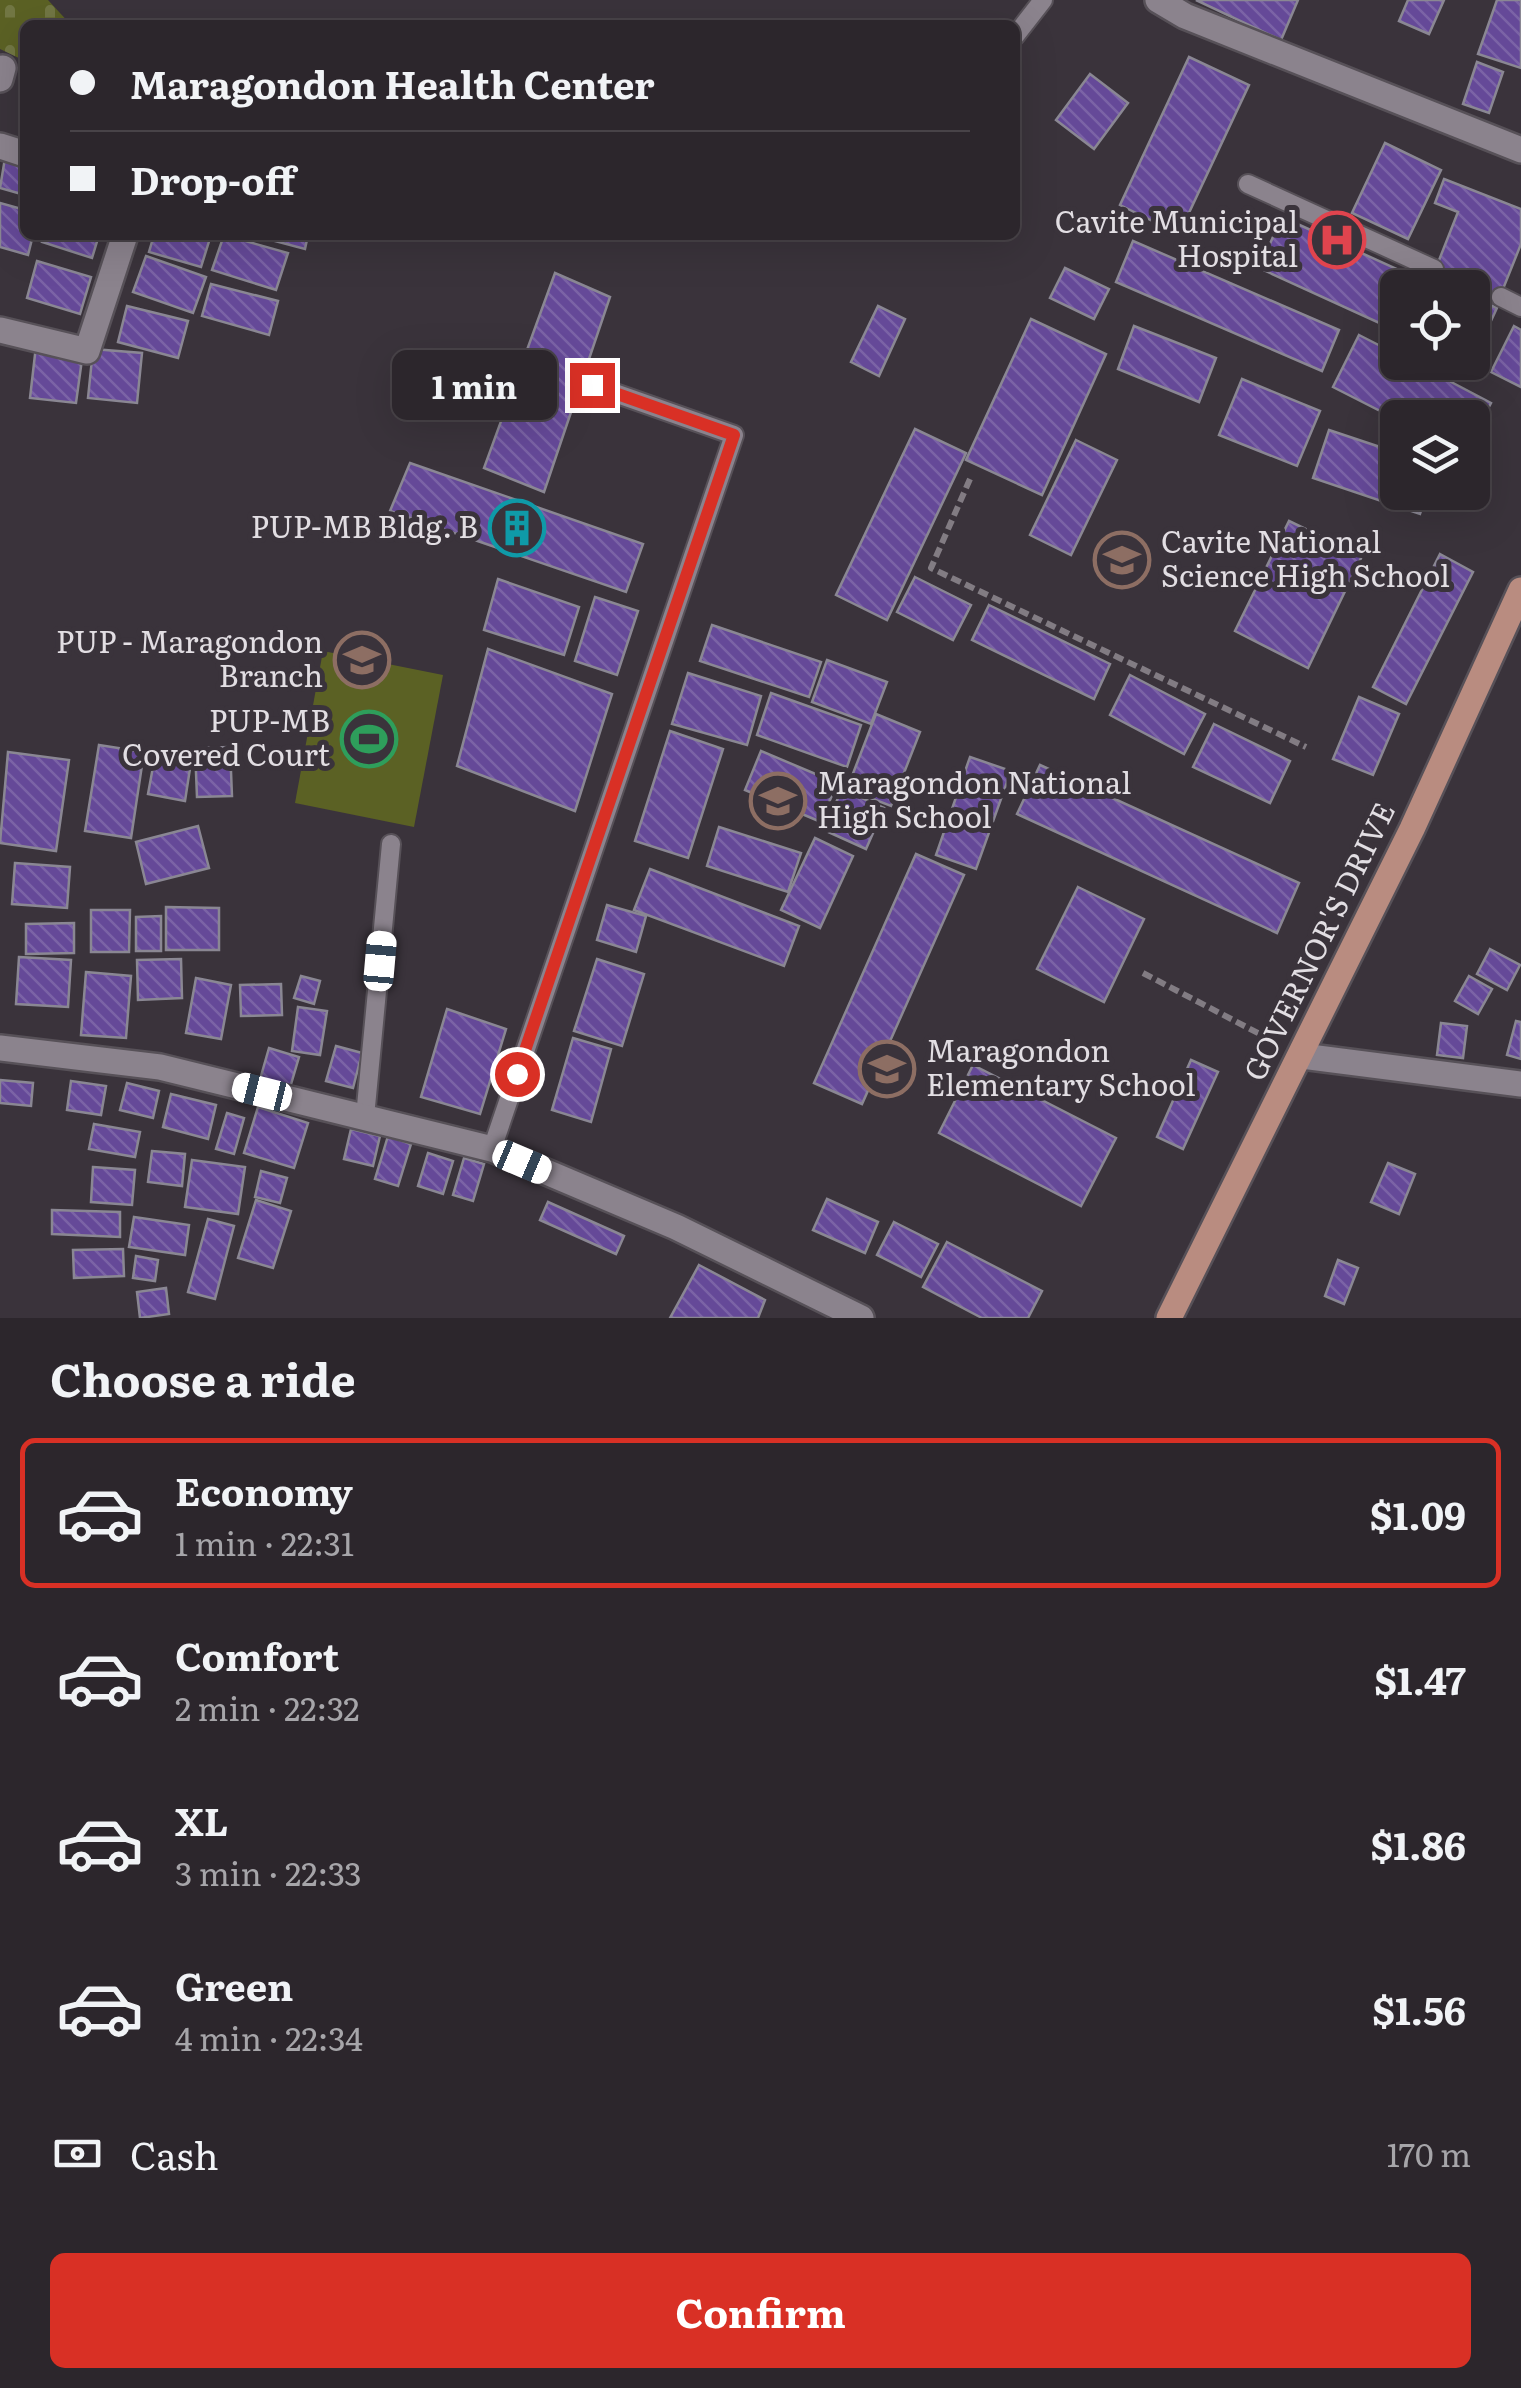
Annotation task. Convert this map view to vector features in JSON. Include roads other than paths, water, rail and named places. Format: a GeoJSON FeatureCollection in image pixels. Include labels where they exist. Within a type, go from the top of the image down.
{"type":"FeatureCollection","features":[{"type":"Feature","properties":{"kind":"main road","name":"GOVERNOR'S DRIVE"},"geometry":{"type":"LineString","coordinates":[[1169,1318],[1302,1056],[1521,590]]}},
{"type":"Feature","properties":{"kind":"street"},"geometry":{"type":"LineString","coordinates":[[1158,0],[1185,16],[1521,150]]}},
{"type":"Feature","properties":{"kind":"street"},"geometry":{"type":"LineString","coordinates":[[0,330],[87,351],[123,240]]}},
{"type":"Feature","properties":{"kind":"street"},"geometry":{"type":"LineString","coordinates":[[0,1048],[160,1067],[492,1148],[676,1227],[861,1318]]}},
{"type":"Feature","properties":{"kind":"street"},"geometry":{"type":"LineString","coordinates":[[1302,1056],[1521,1084]]}},
{"type":"Feature","properties":{"kind":"lane"},"geometry":{"type":"LineString","coordinates":[[1020,30],[1043,0]]}},
{"type":"Feature","properties":{"kind":"lane"},"geometry":{"type":"LineString","coordinates":[[1248,184],[1434,269]]}},
{"type":"Feature","properties":{"kind":"lane"},"geometry":{"type":"LineString","coordinates":[[1502,297],[1521,306]]}},
{"type":"Feature","properties":{"kind":"lane"},"geometry":{"type":"LineString","coordinates":[[492,1148],[734,435],[592,385]]}},
{"type":"Feature","properties":{"kind":"lane"},"geometry":{"type":"LineString","coordinates":[[365,1117],[390,844]]}},
{"type":"Feature","properties":{"kind":"place","name":"Cavite Municipal Hospital"},"geometry":{"type":"Point","coordinates":[1337,240]}},
{"type":"Feature","properties":{"kind":"place","name":"PUP-MB Bldg. B"},"geometry":{"type":"Point","coordinates":[517,528]}},
{"type":"Feature","properties":{"kind":"place","name":"Cavite National Science High School"},"geometry":{"type":"Point","coordinates":[1122,560]}},
{"type":"Feature","properties":{"kind":"place","name":"PUP - Maragondon Branch"},"geometry":{"type":"Point","coordinates":[362,660]}},
{"type":"Feature","properties":{"kind":"place","name":"PUP-MB Covered Court"},"geometry":{"type":"Point","coordinates":[369,739]}},
{"type":"Feature","properties":{"kind":"place","name":"Maragondon National High School"},"geometry":{"type":"Point","coordinates":[778,801]}},
{"type":"Feature","properties":{"kind":"place","name":"Maragondon Elementary School"},"geometry":{"type":"Point","coordinates":[887,1069]}}]}
